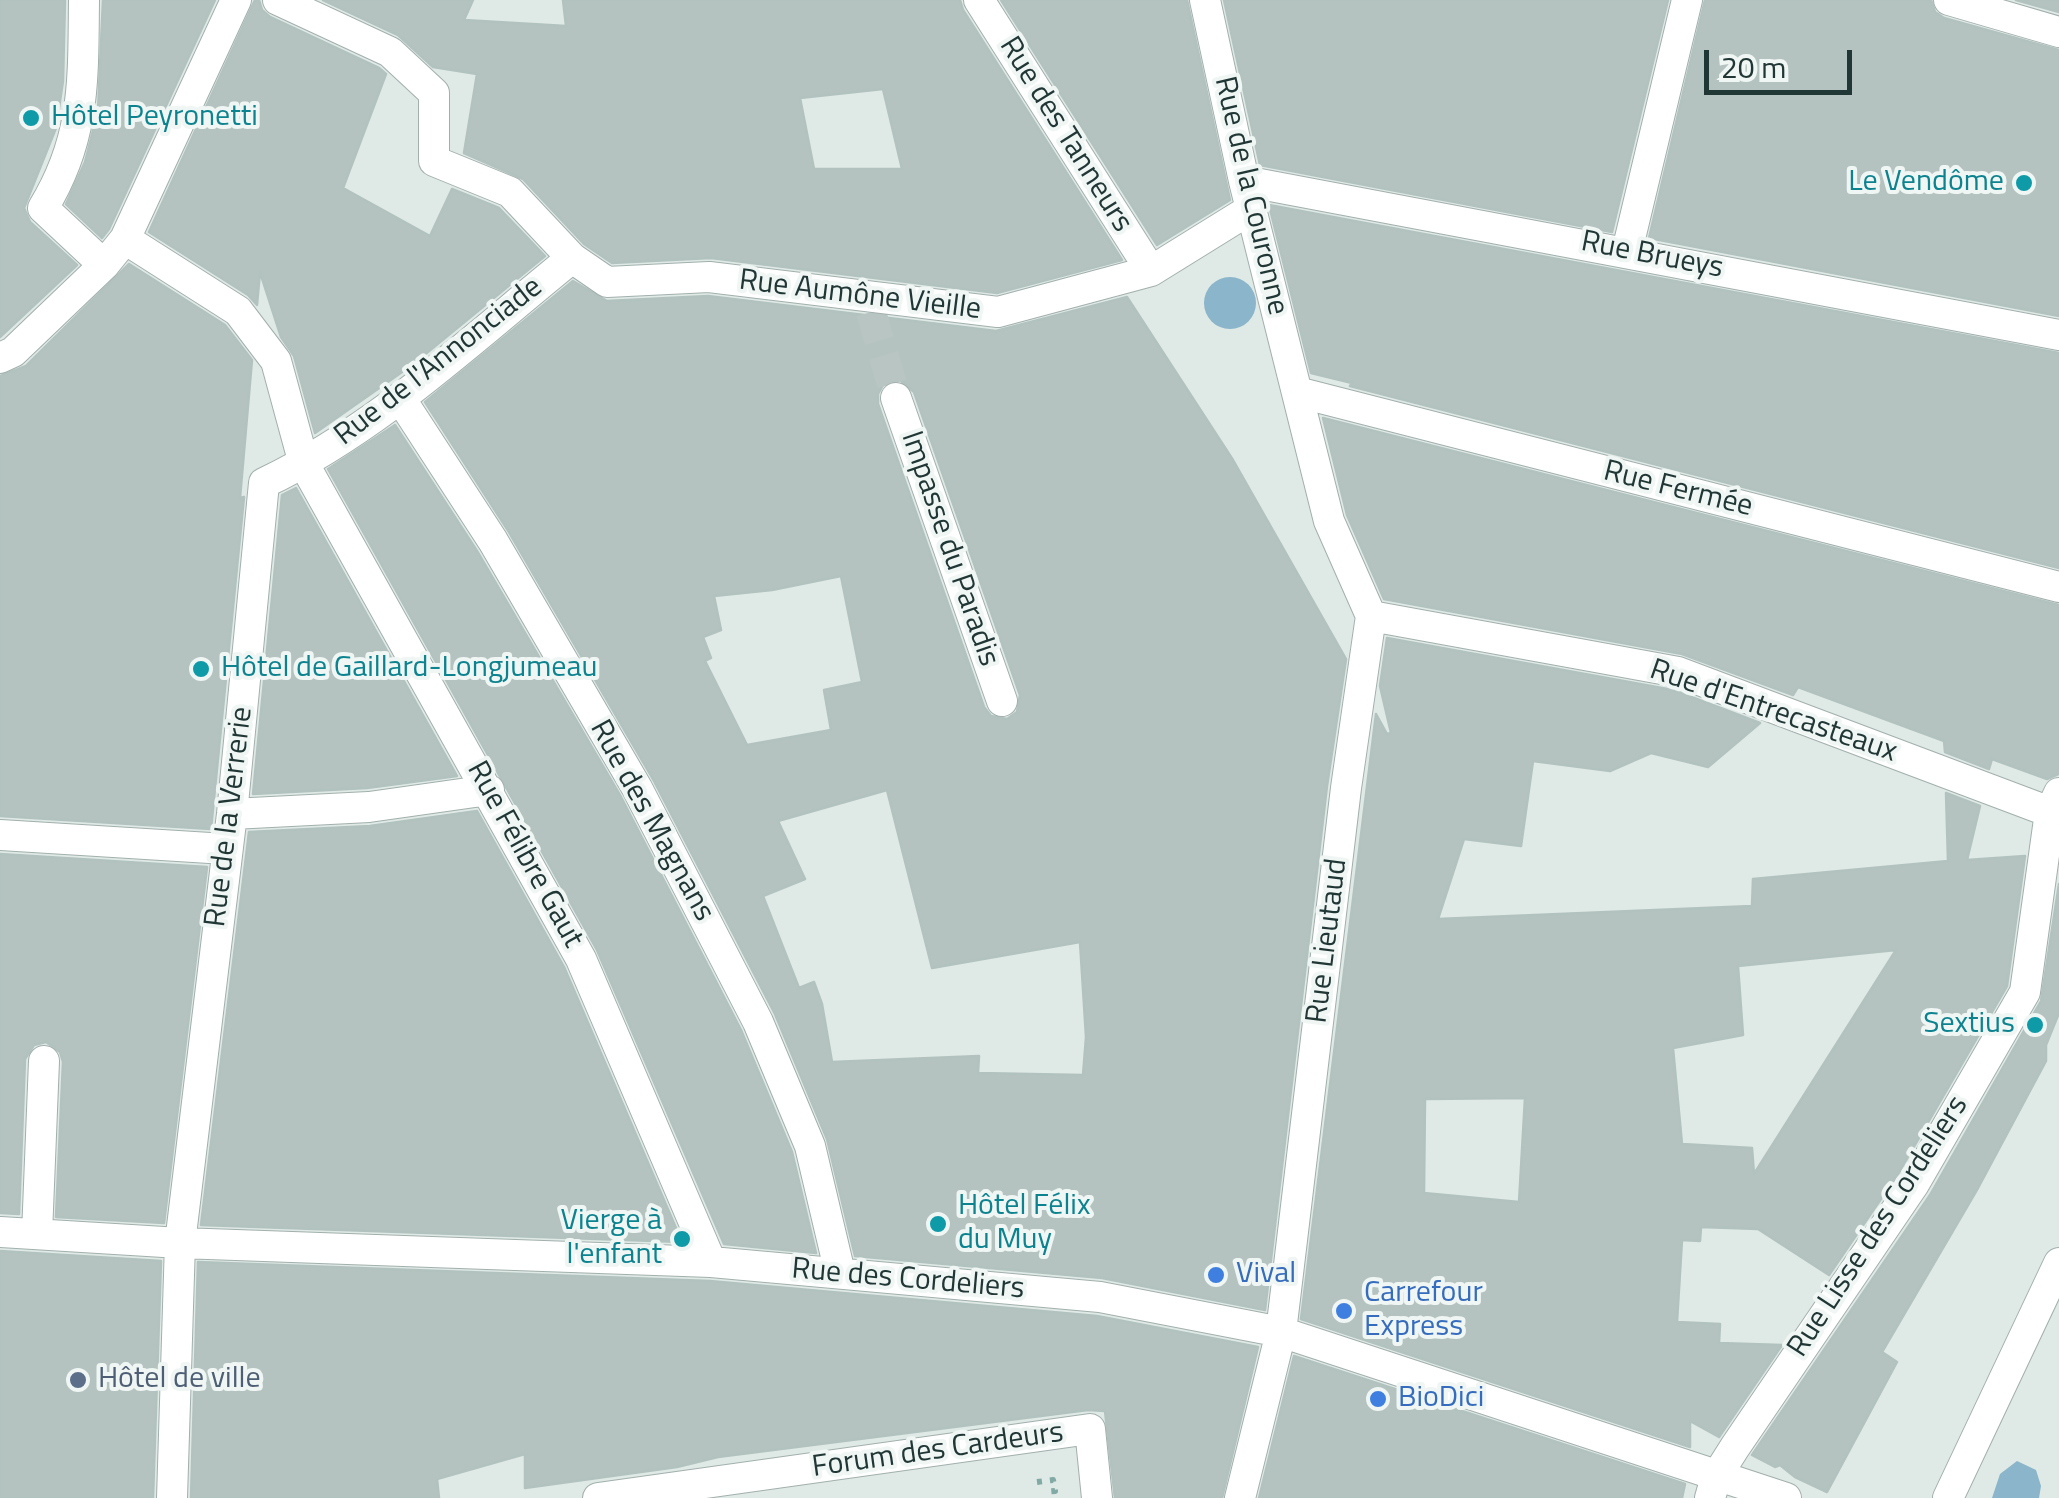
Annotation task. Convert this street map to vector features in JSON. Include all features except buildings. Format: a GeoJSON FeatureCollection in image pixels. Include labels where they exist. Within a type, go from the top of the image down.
{"type":"FeatureCollection","features":[{"type":"Feature","properties":{"kind":"street"},"geometry":{"type":"LineString","coordinates":[[84,0],[82,101],[63,176],[43,208],[104,266]]}},
{"type":"Feature","properties":{"kind":"street"},"geometry":{"type":"LineString","coordinates":[[0,358],[13,352],[104,266],[125,238],[236,0]]}},
{"type":"Feature","properties":{"kind":"street","name":"Rue Aumône Vieille"},"geometry":{"type":"LineString","coordinates":[[278,0],[390,52],[434,93],[434,161],[510,192],[572,258],[607,282],[709,277],[869,304],[998,312],[1151,271],[1248,195]]}},
{"type":"Feature","properties":{"kind":"street","name":"Rue des Tanneurs"},"geometry":{"type":"LineString","coordinates":[[979,0],[1151,271]]}},
{"type":"Feature","properties":{"kind":"street","name":"Rue de la Couronne"},"geometry":{"type":"LineString","coordinates":[[1205,0],[1297,392]]}},
{"type":"Feature","properties":{"kind":"street"},"geometry":{"type":"LineString","coordinates":[[1627,252],[1686,0]]}},
{"type":"Feature","properties":{"kind":"street"},"geometry":{"type":"LineString","coordinates":[[1949,0],[2059,32]]}},
{"type":"Feature","properties":{"kind":"street","name":"Rue Brueys"},"geometry":{"type":"LineString","coordinates":[[1248,195],[1627,252],[2059,334]]}},
{"type":"Feature","properties":{"kind":"street"},"geometry":{"type":"LineString","coordinates":[[125,238],[238,310],[276,361],[304,464]]}},
{"type":"Feature","properties":{"kind":"street","name":"Rue de l'Annonciade"},"geometry":{"type":"LineString","coordinates":[[304,464],[400,398],[572,258]]}},
{"type":"Feature","properties":{"kind":"street"},"geometry":{"type":"LineString","coordinates":[[1297,392],[1329,521],[1370,616]]}},
{"type":"Feature","properties":{"kind":"street","name":"Rue Fermée"},"geometry":{"type":"LineString","coordinates":[[1297,392],[2059,587]]}},
{"type":"Feature","properties":{"kind":"street","name":"Rue des Magnans"},"geometry":{"type":"LineString","coordinates":[[400,398],[493,542],[637,788],[758,1022],[810,1146],[840,1273]]}},
{"type":"Feature","properties":{"kind":"street","name":"Impasse du Paradis"},"geometry":{"type":"LineString","coordinates":[[896,398],[1002,700]]}},
{"type":"Feature","properties":{"kind":"street","name":"Rue Félibre Gaut"},"geometry":{"type":"LineString","coordinates":[[304,464],[581,958],[711,1262]]}},
{"type":"Feature","properties":{"kind":"street","name":"Rue de la Verrerie"},"geometry":{"type":"LineString","coordinates":[[172,1498],[180,1243],[232,814],[264,483],[304,464]]}},
{"type":"Feature","properties":{"kind":"street","name":"Rue Lieutaud"},"geometry":{"type":"LineString","coordinates":[[1240,1498],[1281,1332],[1370,616]]}},
{"type":"Feature","properties":{"kind":"street","name":"Rue d'Entrecasteaux"},"geometry":{"type":"LineString","coordinates":[[1370,616],[1678,672],[2055,803]]}},
{"type":"Feature","properties":{"kind":"street"},"geometry":{"type":"LineString","coordinates":[[232,814],[370,807],[489,790]]}},
{"type":"Feature","properties":{"kind":"street","name":"Rue Lisse des Cordeliers"},"geometry":{"type":"LineString","coordinates":[[1713,1487],[1807,1338],[1914,1184],[2024,992],[2055,803]]}},
{"type":"Feature","properties":{"kind":"street"},"geometry":{"type":"LineString","coordinates":[[0,835],[226,849]]}},
{"type":"Feature","properties":{"kind":"street"},"geometry":{"type":"LineString","coordinates":[[37,1234],[44,1060]]}},
{"type":"Feature","properties":{"kind":"street","name":"Rue des Cordeliers"},"geometry":{"type":"LineString","coordinates":[[0,1232],[180,1243],[711,1262],[1100,1297],[1281,1332],[1713,1487],[1786,1498]]}},
{"type":"Feature","properties":{"kind":"street"},"geometry":{"type":"LineString","coordinates":[[1948,1498],[2059,1264]]}},
{"type":"Feature","properties":{"kind":"street","name":"Forum des Cardeurs"},"geometry":{"type":"LineString","coordinates":[[598,1498],[1090,1429],[1097,1498]]}},
{"type":"Feature","properties":{"kind":"path"},"geometry":{"type":"LineString","coordinates":[[1037,1482],[1054,1480],[1054,1491],[1044,1492]]}},
{"type":"Feature","properties":{"kind":"water"},"geometry":{"type":"Polygon","coordinates":[[[1230,277],[1249,284],[1256,303],[1249,322],[1230,329],[1211,322],[1204,303],[1211,284],[1230,277]]]}},
{"type":"Feature","properties":{"kind":"water"},"geometry":{"type":"Polygon","coordinates":[[[2017,1461],[2036,1470],[2041,1486],[2039,1498],[1992,1498],[2000,1474],[2017,1461]]]}},
{"type":"Feature","properties":{"kind":"tunnel"},"geometry":{"type":"LineString","coordinates":[[871,312],[896,398]]}},
{"type":"Feature","properties":{"kind":"place","name":"Hôtel Peyronetti"},"geometry":{"type":"Point","coordinates":[31,118]}},
{"type":"Feature","properties":{"kind":"place","name":"Le Vendôme"},"geometry":{"type":"Point","coordinates":[2024,183]}},
{"type":"Feature","properties":{"kind":"place","name":"Hôtel de Gaillard-Longjumeau"},"geometry":{"type":"Point","coordinates":[201,669]}},
{"type":"Feature","properties":{"kind":"place","name":"Sextius"},"geometry":{"type":"Point","coordinates":[2035,1025]}},
{"type":"Feature","properties":{"kind":"place","name":"Hôtel Félix du Muy"},"geometry":{"type":"Point","coordinates":[938,1224]}},
{"type":"Feature","properties":{"kind":"place","name":"Vierge à l'enfant"},"geometry":{"type":"Point","coordinates":[682,1239]}},
{"type":"Feature","properties":{"kind":"place","name":"Vival"},"geometry":{"type":"Point","coordinates":[1216,1275]}},
{"type":"Feature","properties":{"kind":"place","name":"Carrefour Express"},"geometry":{"type":"Point","coordinates":[1344,1311]}},
{"type":"Feature","properties":{"kind":"place","name":"Hôtel de ville"},"geometry":{"type":"Point","coordinates":[78,1380]}},
{"type":"Feature","properties":{"kind":"place","name":"BioDici"},"geometry":{"type":"Point","coordinates":[1378,1399]}}]}
